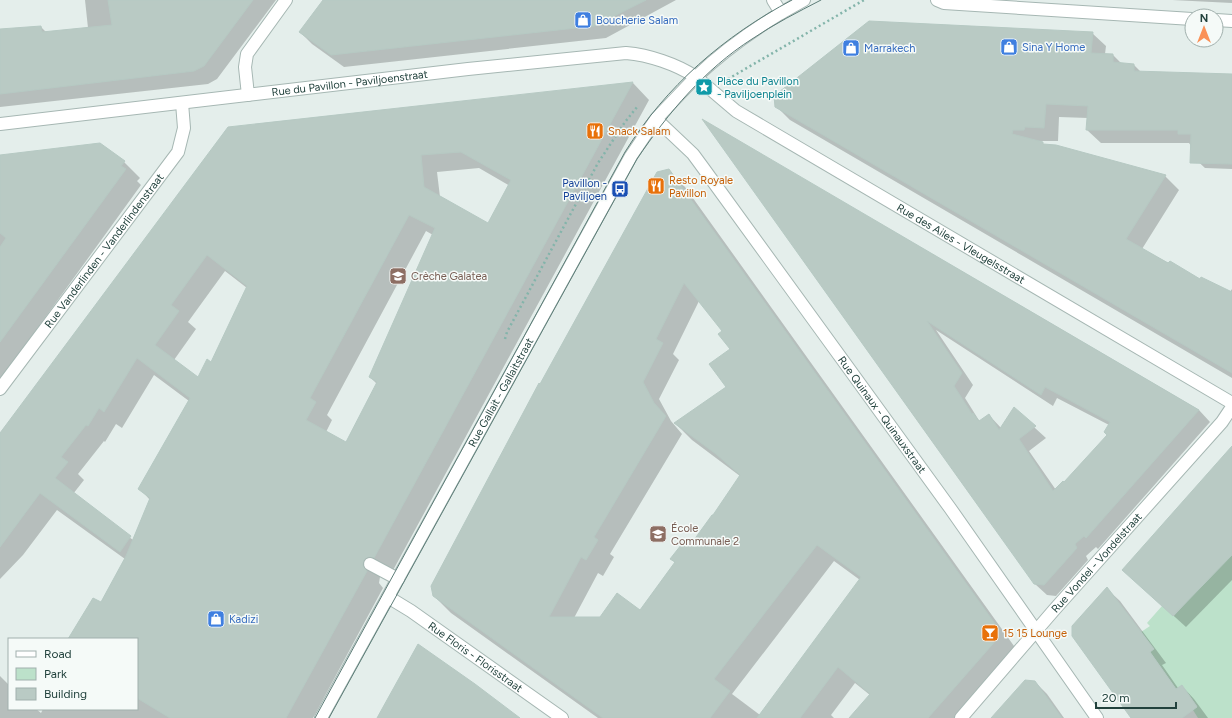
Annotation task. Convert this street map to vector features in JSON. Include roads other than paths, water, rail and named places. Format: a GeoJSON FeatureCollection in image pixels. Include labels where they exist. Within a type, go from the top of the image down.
{"type":"FeatureCollection","features":[{"type":"Feature","properties":{"kind":"street"},"geometry":{"type":"LineString","coordinates":[[248,95],[245,67],[247,54],[286,0]]}},
{"type":"Feature","properties":{"kind":"street"},"geometry":{"type":"LineString","coordinates":[[773,0],[781,13]]}},
{"type":"Feature","properties":{"kind":"street"},"geometry":{"type":"LineString","coordinates":[[696,77],[714,60],[741,39],[804,0]]}},
{"type":"Feature","properties":{"kind":"street"},"geometry":{"type":"LineString","coordinates":[[936,0],[944,3],[1184,18]]}},
{"type":"Feature","properties":{"kind":"street","name":"Rue du Pavillon - Paviljoenstraat"},"geometry":{"type":"LineString","coordinates":[[0,124],[468,69],[626,53],[639,54],[654,59],[696,77]]}},
{"type":"Feature","properties":{"kind":"street","name":"Rue des Ailes - Vleugelsstraat"},"geometry":{"type":"LineString","coordinates":[[696,77],[736,111],[1232,403]]}},
{"type":"Feature","properties":{"kind":"street","name":"Rue Gallait - Gallaitstraat"},"geometry":{"type":"LineString","coordinates":[[321,718],[627,162],[656,119],[696,77]]}},
{"type":"Feature","properties":{"kind":"street","name":"Rue Vanderlinden - Vanderlindenstraat"},"geometry":{"type":"LineString","coordinates":[[0,389],[178,152],[184,128],[182,103]]}},
{"type":"Feature","properties":{"kind":"street","name":"Rue Quinaux - Quinauxstraat"},"geometry":{"type":"LineString","coordinates":[[656,119],[692,154],[700,164],[946,502],[1097,718]]}},
{"type":"Feature","properties":{"kind":"street","name":"Rue Vondel - Vondelstraat"},"geometry":{"type":"LineString","coordinates":[[961,718],[1036,631],[1222,422],[1232,407]]}},
{"type":"Feature","properties":{"kind":"street"},"geometry":{"type":"LineString","coordinates":[[370,564],[398,579]]}},
{"type":"Feature","properties":{"kind":"street","name":"Rue Floris - Florisstraat"},"geometry":{"type":"LineString","coordinates":[[388,597],[562,718]]}},
{"type":"Feature","properties":{"kind":"tram line"},"geometry":{"type":"LineString","coordinates":[[315,718],[625,152],[659,105],[698,65],[743,30],[792,0]]}},
{"type":"Feature","properties":{"kind":"tram line"},"geometry":{"type":"LineString","coordinates":[[329,718],[637,159],[661,125],[688,93],[719,64],[760,34],[786,18],[821,0]]}},
{"type":"Feature","properties":{"kind":"place","name":"Boucherie Salam"},"geometry":{"type":"Point","coordinates":[583,20]}},
{"type":"Feature","properties":{"kind":"place","name":"Sina Y Home"},"geometry":{"type":"Point","coordinates":[1009,47]}},
{"type":"Feature","properties":{"kind":"place","name":"Marrakech"},"geometry":{"type":"Point","coordinates":[851,48]}},
{"type":"Feature","properties":{"kind":"place","name":"Place du Pavillon - Paviljoenplein"},"geometry":{"type":"Point","coordinates":[704,87]}},
{"type":"Feature","properties":{"kind":"place","name":"Snack Salam"},"geometry":{"type":"Point","coordinates":[595,131]}},
{"type":"Feature","properties":{"kind":"place","name":"Resto Royale Pavillon"},"geometry":{"type":"Point","coordinates":[656,186]}},
{"type":"Feature","properties":{"kind":"place","name":"Pavillon - Paviljoen"},"geometry":{"type":"Point","coordinates":[620,189]}},
{"type":"Feature","properties":{"kind":"place","name":"Crèche Galatea"},"geometry":{"type":"Point","coordinates":[398,276]}},
{"type":"Feature","properties":{"kind":"place","name":"École Communale 2"},"geometry":{"type":"Point","coordinates":[658,534]}},
{"type":"Feature","properties":{"kind":"place","name":"Kadizi"},"geometry":{"type":"Point","coordinates":[216,619]}},
{"type":"Feature","properties":{"kind":"place","name":"15 15 Lounge"},"geometry":{"type":"Point","coordinates":[990,633]}}]}
